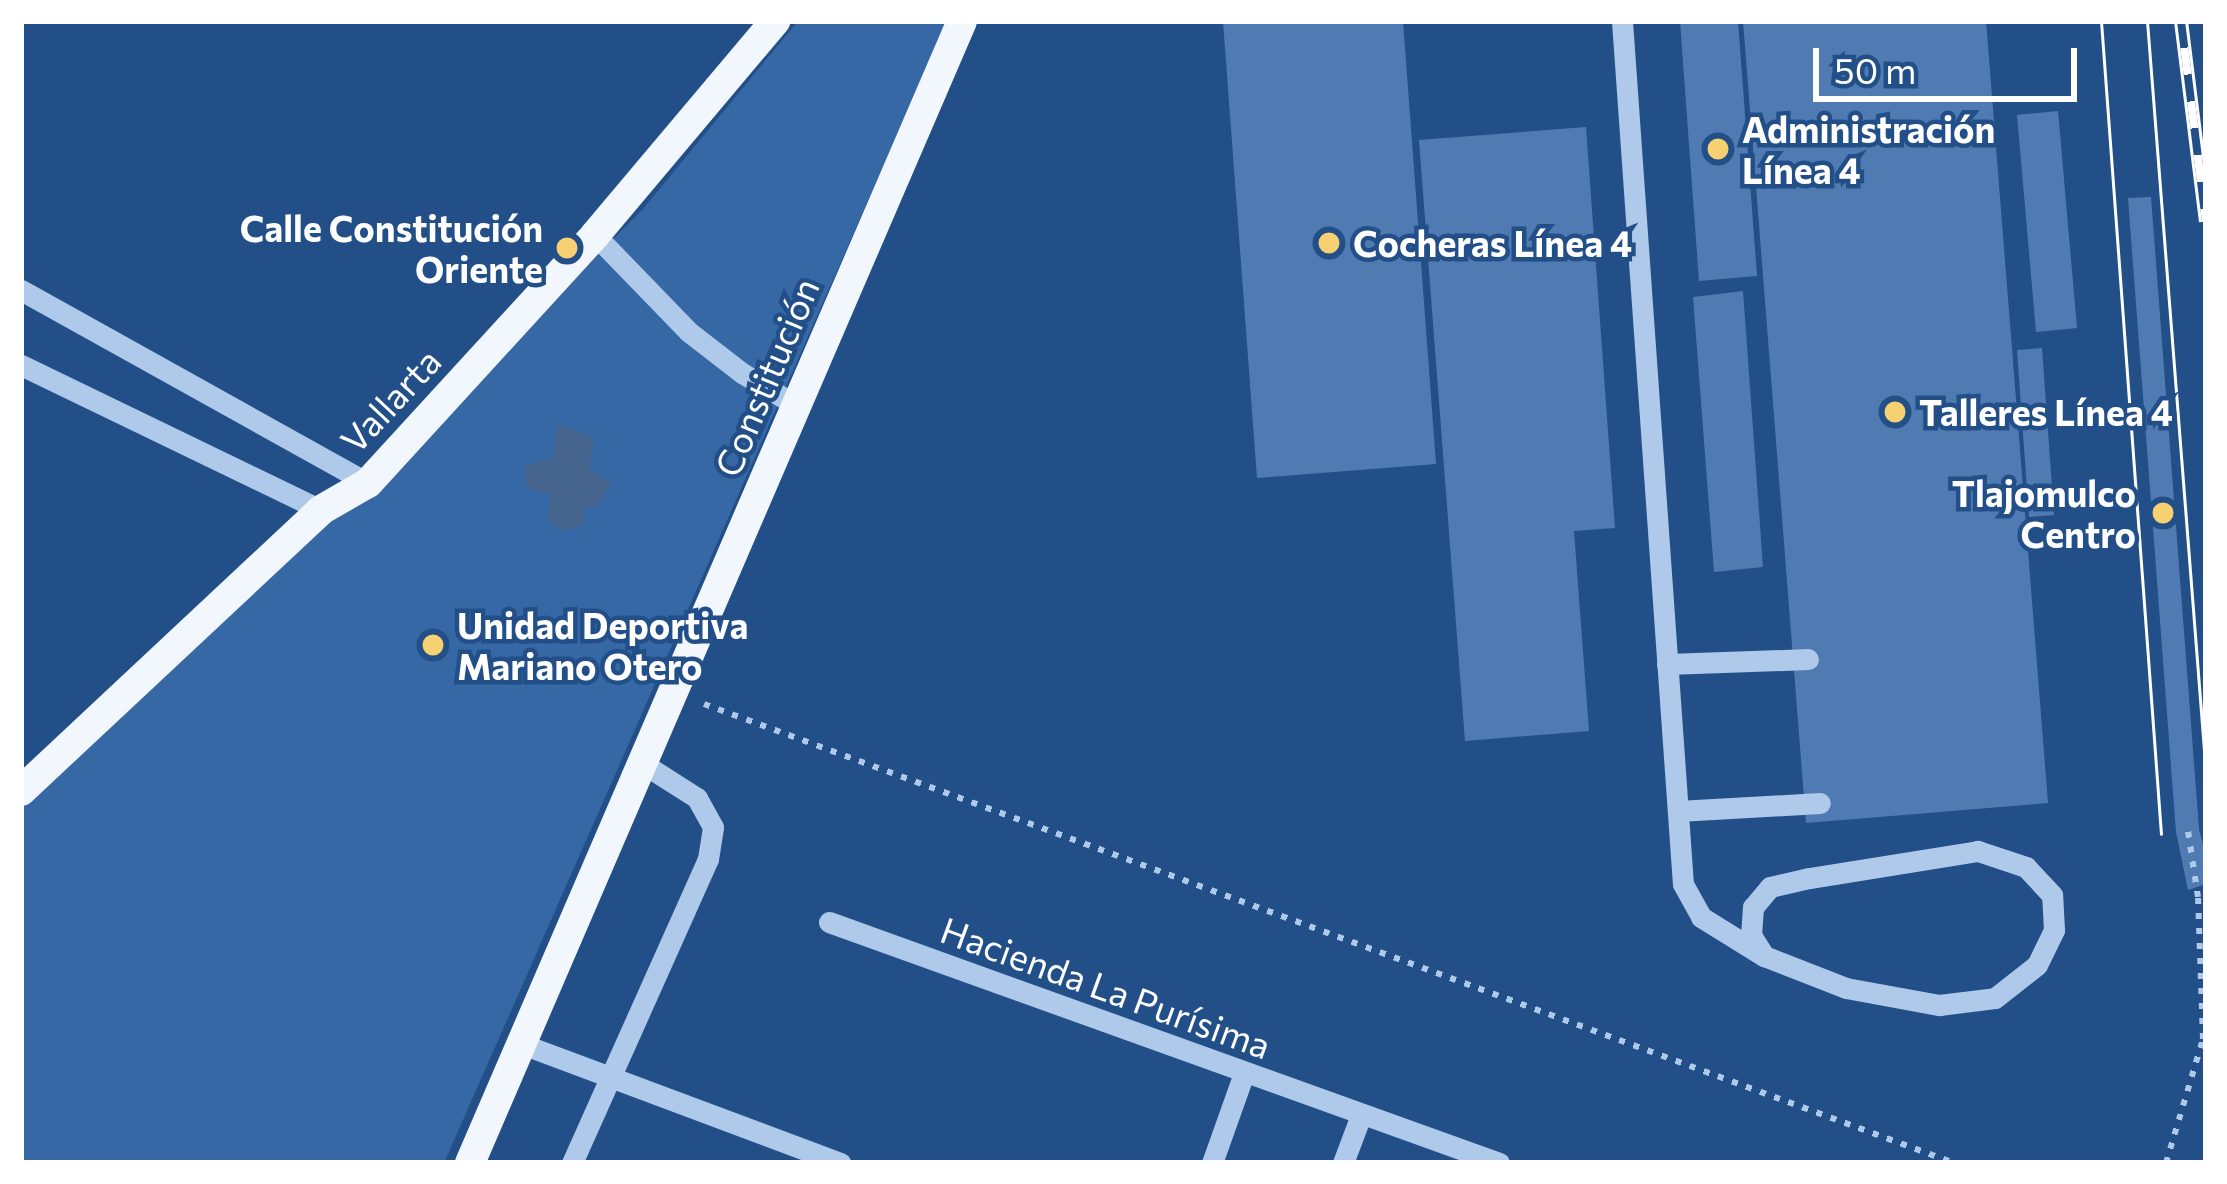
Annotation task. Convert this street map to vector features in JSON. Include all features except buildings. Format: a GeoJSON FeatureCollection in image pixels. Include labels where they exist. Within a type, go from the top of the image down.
{"type":"FeatureCollection","features":[{"type":"Feature","properties":{"kind":"main road","name":"Vallarta"},"geometry":{"type":"LineString","coordinates":[[21,791],[321,510],[368,484],[595,235],[775,21]]}},
{"type":"Feature","properties":{"kind":"main road","name":"Constitución"},"geometry":{"type":"LineString","coordinates":[[470,1163],[962,21]]}},
{"type":"Feature","properties":{"kind":"street"},"geometry":{"type":"LineString","coordinates":[[1622,21],[1683,884],[1701,917],[1764,956],[1846,988],[1939,1005],[1994,998],[2037,965],[2054,930],[2052,895],[2026,867],[1978,851],[1809,878],[1769,887],[1753,907],[1751,935],[1764,956]]}},
{"type":"Feature","properties":{"kind":"street"},"geometry":{"type":"LineString","coordinates":[[595,235],[688,332],[742,374],[796,404]]}},
{"type":"Feature","properties":{"kind":"street"},"geometry":{"type":"LineString","coordinates":[[21,290],[368,484]]}},
{"type":"Feature","properties":{"kind":"street"},"geometry":{"type":"LineString","coordinates":[[21,365],[321,510]]}},
{"type":"Feature","properties":{"kind":"street"},"geometry":{"type":"LineString","coordinates":[[1667,664],[1808,658]]}},
{"type":"Feature","properties":{"kind":"street"},"geometry":{"type":"LineString","coordinates":[[572,1163],[708,859],[713,827],[698,798],[642,764]]}},
{"type":"Feature","properties":{"kind":"street"},"geometry":{"type":"LineString","coordinates":[[1678,812],[1820,802]]}},
{"type":"Feature","properties":{"kind":"street","name":"Hacienda La Purísima"},"geometry":{"type":"LineString","coordinates":[[829,922],[1473,1159],[1499,1163]]}},
{"type":"Feature","properties":{"kind":"street"},"geometry":{"type":"LineString","coordinates":[[521,1044],[798,1156],[840,1163]]}},
{"type":"Feature","properties":{"kind":"street"},"geometry":{"type":"LineString","coordinates":[[1212,1163],[1244,1073]]}},
{"type":"Feature","properties":{"kind":"street"},"geometry":{"type":"LineString","coordinates":[[1343,1163],[1361,1115]]}},
{"type":"Feature","properties":{"kind":"path"},"geometry":{"type":"LineString","coordinates":[[672,693],[1954,1163]]}},
{"type":"Feature","properties":{"kind":"path"},"geometry":{"type":"LineString","coordinates":[[2166,1163],[2204,1039],[2198,897],[2188,831]]}},
{"type":"Feature","properties":{"kind":"shaded area","name":"Unidad Deportiva Mariano Otero"},"geometry":{"type":"Polygon","coordinates":[[[798,21],[947,21],[444,1163],[21,1163],[21,808],[329,523],[643,209],[798,21]]]}},
{"type":"Feature","properties":{"kind":"shaded area"},"geometry":{"type":"Polygon","coordinates":[[[558,423],[594,438],[590,469],[611,483],[597,507],[583,508],[584,525],[565,531],[548,521],[551,495],[528,488],[523,467],[553,458],[558,423]]]}},
{"type":"Feature","properties":{"kind":"tram line"},"geometry":{"type":"LineString","coordinates":[[2101,21],[2161,834]]}},
{"type":"Feature","properties":{"kind":"tram line"},"geometry":{"type":"LineString","coordinates":[[2147,21],[2206,775]]}},
{"type":"Feature","properties":{"kind":"railway"},"geometry":{"type":"LineString","coordinates":[[2181,21],[2206,221]]}},
{"type":"Feature","properties":{"kind":"place","name":"Administración Línea 4"},"geometry":{"type":"Point","coordinates":[1718,149]}},
{"type":"Feature","properties":{"kind":"place","name":"Cocheras Línea 4"},"geometry":{"type":"Point","coordinates":[1329,243]}},
{"type":"Feature","properties":{"kind":"place","name":"Calle Constitución Oriente"},"geometry":{"type":"Point","coordinates":[567,248]}},
{"type":"Feature","properties":{"kind":"place","name":"Talleres Línea 4"},"geometry":{"type":"Point","coordinates":[1895,412]}},
{"type":"Feature","properties":{"kind":"place","name":"Tlajomulco Centro"},"geometry":{"type":"Point","coordinates":[2163,513]}},
{"type":"Feature","properties":{"kind":"place","name":"Unidad Deportiva Mariano Otero"},"geometry":{"type":"Point","coordinates":[433,645]}}]}
